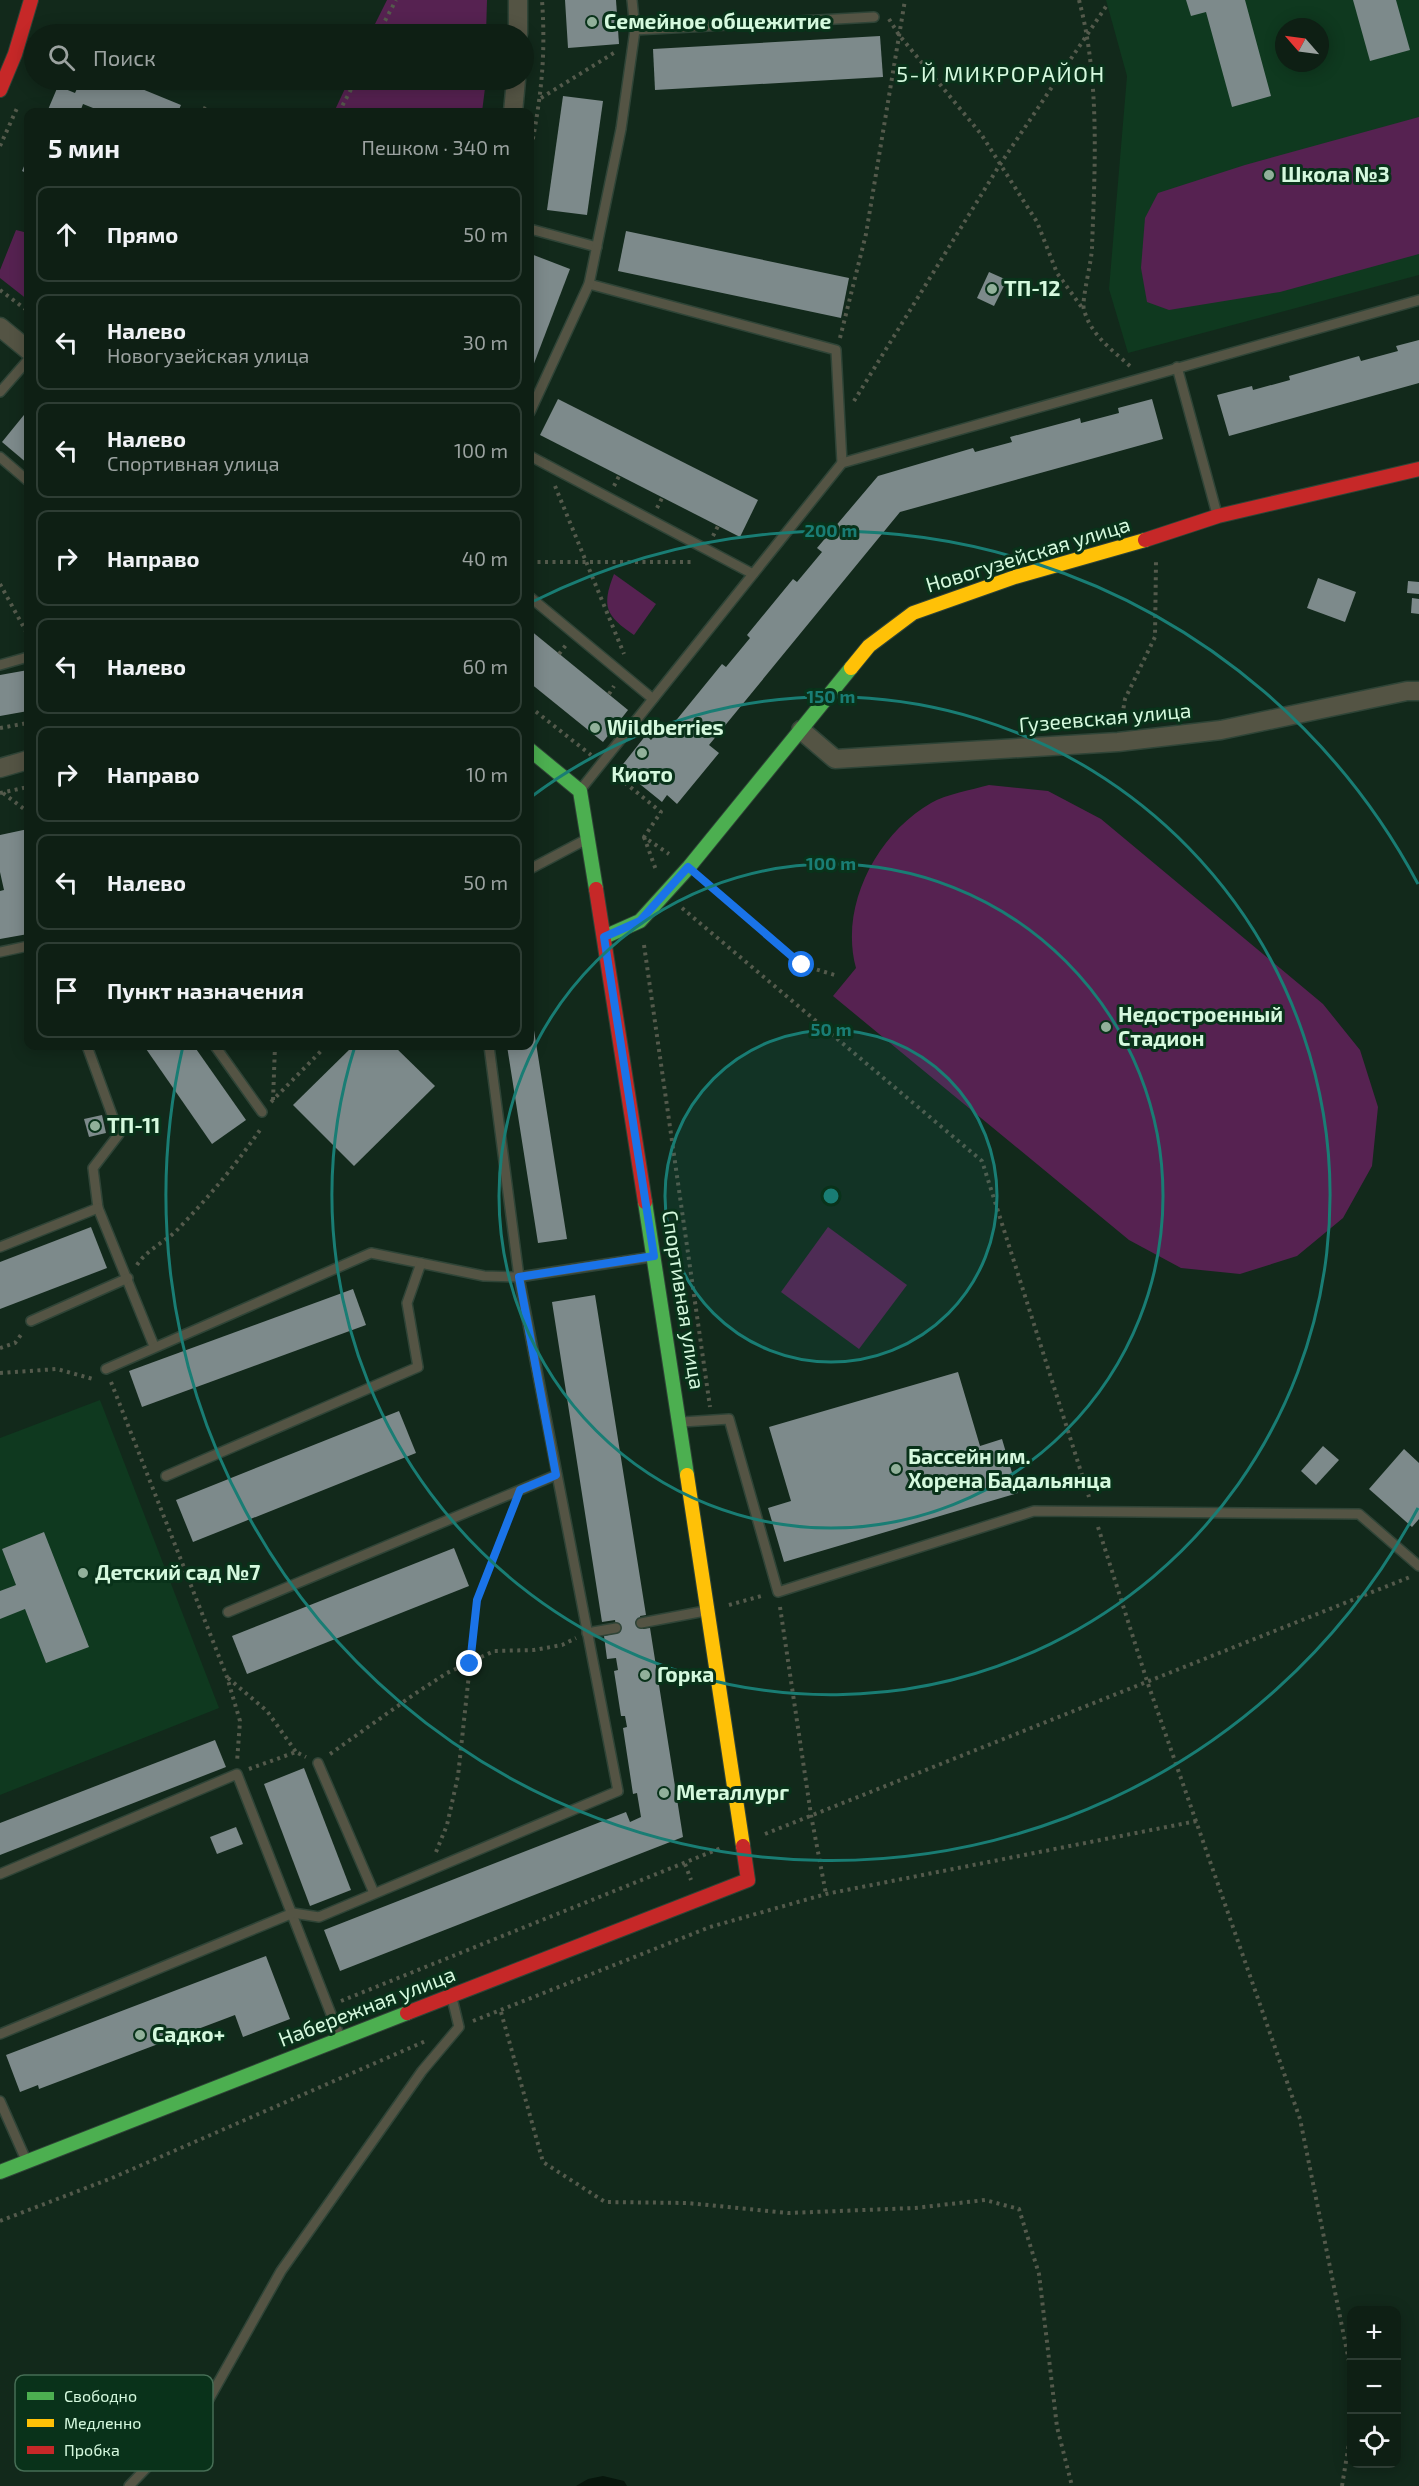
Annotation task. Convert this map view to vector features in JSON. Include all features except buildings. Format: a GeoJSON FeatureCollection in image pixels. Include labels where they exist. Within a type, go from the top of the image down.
{"type":"FeatureCollection","features":[{"type":"Feature","properties":{"kind":"street"},"geometry":{"type":"LineString","coordinates":[[0,90],[15,54],[31,0]]}},
{"type":"Feature","properties":{"kind":"street"},"geometry":{"type":"LineString","coordinates":[[518,0],[518,24]]}},
{"type":"Feature","properties":{"kind":"street"},"geometry":{"type":"LineString","coordinates":[[513,108],[515,90]]}},
{"type":"Feature","properties":{"kind":"street"},"geometry":{"type":"LineString","coordinates":[[0,327],[24,347]]}},
{"type":"Feature","properties":{"kind":"street","name":"Новогузейская улица"},"geometry":{"type":"LineString","coordinates":[[604,937],[640,921],[688,867],[870,646],[913,613],[1015,577],[1156,537],[1218,516],[1419,469]]}},
{"type":"Feature","properties":{"kind":"street","name":"Гузеевская улица"},"geometry":{"type":"LineString","coordinates":[[801,730],[835,759],[1118,742],[1221,730],[1407,691],[1419,691]]}},
{"type":"Feature","properties":{"kind":"street"},"geometry":{"type":"LineString","coordinates":[[534,753],[580,791]]}},
{"type":"Feature","properties":{"kind":"street"},"geometry":{"type":"LineString","coordinates":[[0,768],[24,761]]}},
{"type":"Feature","properties":{"kind":"street","name":"Спортивная улица"},"geometry":{"type":"LineString","coordinates":[[580,791],[654,1256],[748,1880]]}},
{"type":"Feature","properties":{"kind":"street","name":"Набережная улица"},"geometry":{"type":"LineString","coordinates":[[0,2172],[748,1880]]}},
{"type":"Feature","properties":{"kind":"lane"},"geometry":{"type":"LineString","coordinates":[[534,403],[589,284],[621,129],[635,30],[632,0]]}},
{"type":"Feature","properties":{"kind":"lane"},"geometry":{"type":"LineString","coordinates":[[635,30],[874,17]]}},
{"type":"Feature","properties":{"kind":"lane"},"geometry":{"type":"LineString","coordinates":[[534,230],[597,247]]}},
{"type":"Feature","properties":{"kind":"lane"},"geometry":{"type":"LineString","coordinates":[[589,284],[836,350],[842,463]]}},
{"type":"Feature","properties":{"kind":"lane"},"geometry":{"type":"LineString","coordinates":[[580,791],[842,463],[1419,300]]}},
{"type":"Feature","properties":{"kind":"lane"},"geometry":{"type":"LineString","coordinates":[[0,392],[24,365]]}},
{"type":"Feature","properties":{"kind":"lane"},"geometry":{"type":"LineString","coordinates":[[1177,367],[1218,516]]}},
{"type":"Feature","properties":{"kind":"lane"},"geometry":{"type":"LineString","coordinates":[[0,457],[24,478]]}},
{"type":"Feature","properties":{"kind":"lane"},"geometry":{"type":"LineString","coordinates":[[534,458],[753,574]]}},
{"type":"Feature","properties":{"kind":"lane"},"geometry":{"type":"LineString","coordinates":[[534,600],[653,699]]}},
{"type":"Feature","properties":{"kind":"lane"},"geometry":{"type":"LineString","coordinates":[[0,665],[24,658]]}},
{"type":"Feature","properties":{"kind":"lane"},"geometry":{"type":"LineString","coordinates":[[534,867],[588,839]]}},
{"type":"Feature","properties":{"kind":"lane"},"geometry":{"type":"LineString","coordinates":[[0,952],[24,947]]}},
{"type":"Feature","properties":{"kind":"lane"},"geometry":{"type":"LineString","coordinates":[[88,1050],[119,1134],[93,1168],[98,1208],[129,1278],[154,1346]]}},
{"type":"Feature","properties":{"kind":"lane"},"geometry":{"type":"LineString","coordinates":[[218,1050],[262,1112]]}},
{"type":"Feature","properties":{"kind":"lane"},"geometry":{"type":"LineString","coordinates":[[0,2034],[293,1913],[319,1917],[618,1791],[519,1277],[490,1050]]}},
{"type":"Feature","properties":{"kind":"lane"},"geometry":{"type":"LineString","coordinates":[[0,1247],[98,1208]]}},
{"type":"Feature","properties":{"kind":"lane"},"geometry":{"type":"LineString","coordinates":[[106,1369],[154,1346],[371,1253],[484,1276],[519,1277],[654,1256]]}},
{"type":"Feature","properties":{"kind":"lane"},"geometry":{"type":"LineString","coordinates":[[166,1476],[418,1367],[407,1303],[421,1263]]}},
{"type":"Feature","properties":{"kind":"lane"},"geometry":{"type":"LineString","coordinates":[[31,1321],[129,1278]]}},
{"type":"Feature","properties":{"kind":"lane"},"geometry":{"type":"LineString","coordinates":[[679,1422],[729,1419],[778,1592],[1034,1511],[1359,1514],[1419,1566]]}},
{"type":"Feature","properties":{"kind":"lane"},"geometry":{"type":"LineString","coordinates":[[228,1612],[556,1475]]}},
{"type":"Feature","properties":{"kind":"lane"},"geometry":{"type":"LineString","coordinates":[[641,1623],[708,1610]]}},
{"type":"Feature","properties":{"kind":"lane"},"geometry":{"type":"LineString","coordinates":[[587,1633],[616,1628]]}},
{"type":"Feature","properties":{"kind":"lane"},"geometry":{"type":"LineString","coordinates":[[318,1763],[374,1893]]}},
{"type":"Feature","properties":{"kind":"lane"},"geometry":{"type":"LineString","coordinates":[[0,1874],[237,1774],[341,2039]]}},
{"type":"Feature","properties":{"kind":"lane"},"geometry":{"type":"LineString","coordinates":[[213,2392],[281,2271],[422,2071],[459,2027],[452,1997]]}},
{"type":"Feature","properties":{"kind":"lane"},"geometry":{"type":"LineString","coordinates":[[0,2101],[27,2162]]}},
{"type":"Feature","properties":{"kind":"lane"},"geometry":{"type":"LineString","coordinates":[[129,2486],[143,2471]]}},
{"type":"Feature","properties":{"kind":"path"},"geometry":{"type":"LineString","coordinates":[[383,24],[396,0]]}},
{"type":"Feature","properties":{"kind":"path"},"geometry":{"type":"LineString","coordinates":[[534,130],[546,49],[542,0]]}},
{"type":"Feature","properties":{"kind":"path"},"geometry":{"type":"LineString","coordinates":[[836,350],[866,234],[905,0]]}},
{"type":"Feature","properties":{"kind":"path"},"geometry":{"type":"LineString","coordinates":[[1079,0],[1088,31],[1095,156],[1092,265],[1083,309]]}},
{"type":"Feature","properties":{"kind":"path"},"geometry":{"type":"LineString","coordinates":[[840,424],[999,166],[1107,5]]}},
{"type":"Feature","properties":{"kind":"path"},"geometry":{"type":"LineString","coordinates":[[874,17],[889,18],[899,35],[981,135],[1037,222],[1057,273],[1083,309],[1097,336],[1142,377]]}},
{"type":"Feature","properties":{"kind":"path"},"geometry":{"type":"LineString","coordinates":[[540,99],[633,41]]}},
{"type":"Feature","properties":{"kind":"path"},"geometry":{"type":"LineString","coordinates":[[341,108],[351,90]]}},
{"type":"Feature","properties":{"kind":"path"},"geometry":{"type":"LineString","coordinates":[[0,290],[24,308]]}},
{"type":"Feature","properties":{"kind":"path"},"geometry":{"type":"LineString","coordinates":[[546,464],[589,564],[635,683]]}},
{"type":"Feature","properties":{"kind":"path"},"geometry":{"type":"LineString","coordinates":[[1118,742],[1125,699],[1155,637],[1156,537]]}},
{"type":"Feature","properties":{"kind":"path"},"geometry":{"type":"LineString","coordinates":[[534,562],[589,564],[729,561]]}},
{"type":"Feature","properties":{"kind":"path"},"geometry":{"type":"LineString","coordinates":[[0,584],[24,628]]}},
{"type":"Feature","properties":{"kind":"path"},"geometry":{"type":"LineString","coordinates":[[534,710],[661,812],[644,837]]}},
{"type":"Feature","properties":{"kind":"path"},"geometry":{"type":"LineString","coordinates":[[0,728],[24,724]]}},
{"type":"Feature","properties":{"kind":"path"},"geometry":{"type":"LineString","coordinates":[[1,793],[24,788]]}},
{"type":"Feature","properties":{"kind":"path"},"geometry":{"type":"LineString","coordinates":[[1,793],[24,809]]}},
{"type":"Feature","properties":{"kind":"path"},"geometry":{"type":"LineString","coordinates":[[644,837],[688,867],[802,965],[837,976]]}},
{"type":"Feature","properties":{"kind":"path"},"geometry":{"type":"LineString","coordinates":[[644,837],[665,893],[982,1161],[1147,1681],[1300,2119],[1349,2360]]}},
{"type":"Feature","properties":{"kind":"path"},"geometry":{"type":"LineString","coordinates":[[640,921],[712,1420]]}},
{"type":"Feature","properties":{"kind":"path"},"geometry":{"type":"LineString","coordinates":[[272,1101],[275,1050]]}},
{"type":"Feature","properties":{"kind":"path"},"geometry":{"type":"LineString","coordinates":[[129,1278],[142,1258],[178,1230],[246,1151],[263,1125],[262,1112],[322,1050]]}},
{"type":"Feature","properties":{"kind":"path"},"geometry":{"type":"LineString","coordinates":[[0,1348],[15,1343],[31,1321]]}},
{"type":"Feature","properties":{"kind":"path"},"geometry":{"type":"LineString","coordinates":[[0,1373],[57,1369],[95,1379]]}},
{"type":"Feature","properties":{"kind":"path"},"geometry":{"type":"LineString","coordinates":[[106,1369],[227,1677],[240,1721],[237,1774],[296,1752]]}},
{"type":"Feature","properties":{"kind":"path"},"geometry":{"type":"LineString","coordinates":[[104,1384],[113,1388]]}},
{"type":"Feature","properties":{"kind":"path"},"geometry":{"type":"LineString","coordinates":[[428,1871],[447,1825],[458,1776],[477,1600],[520,1490]]}},
{"type":"Feature","properties":{"kind":"path"},"geometry":{"type":"LineString","coordinates":[[328,2006],[685,1864],[715,1849],[743,1842],[1419,1573]]}},
{"type":"Feature","properties":{"kind":"path"},"geometry":{"type":"LineString","coordinates":[[708,1610],[778,1592],[811,1815],[826,1894]]}},
{"type":"Feature","properties":{"kind":"path"},"geometry":{"type":"LineString","coordinates":[[227,1677],[267,1711],[296,1752],[318,1763],[416,1693],[494,1651],[534,1650],[562,1644],[587,1633]]}},
{"type":"Feature","properties":{"kind":"path"},"geometry":{"type":"LineString","coordinates":[[0,2221],[112,2178],[459,2027],[710,1927],[826,1894],[1197,1821]]}},
{"type":"Feature","properties":{"kind":"path"},"geometry":{"type":"LineString","coordinates":[[501,2012],[543,2162],[605,2202],[687,2203],[788,2213],[915,2208],[985,2200],[1019,2209],[1039,2274],[1058,2427],[1072,2486]]}},
{"type":"Feature","properties":{"kind":"path"},"geometry":{"type":"LineString","coordinates":[[1342,2486],[1347,2456]]}},
{"type":"Feature","properties":{"kind":"shaded area"},"geometry":{"type":"Polygon","coordinates":[[[387,0],[487,0],[486,24],[375,24],[387,0]]]}},
{"type":"Feature","properties":{"kind":"shaded area","name":"Школа №3"},"geometry":{"type":"Polygon","coordinates":[[[1106,0],[1419,0],[1419,275],[1128,353],[1109,289],[1127,76],[1106,0]]]}},
{"type":"Feature","properties":{"kind":"shaded area"},"geometry":{"type":"Polygon","coordinates":[[[344,90],[485,90],[482,108],[336,108],[344,90]]]}},
{"type":"Feature","properties":{"kind":"shaded area"},"geometry":{"type":"Polygon","coordinates":[[[1419,117],[1419,254],[1280,292],[1169,310],[1147,302],[1141,268],[1145,218],[1158,193],[1245,165],[1419,117]]]}},
{"type":"Feature","properties":{"kind":"shaded area"},"geometry":{"type":"Polygon","coordinates":[[[16,230],[24,232],[24,297],[0,278],[0,270],[16,230]]]}},
{"type":"Feature","properties":{"kind":"shaded area"},"geometry":{"type":"Polygon","coordinates":[[[614,574],[656,604],[634,635],[617,622],[609,610],[608,595],[614,574]]]}},
{"type":"Feature","properties":{"kind":"shaded area","name":"Недостроенный Стадион"},"geometry":{"type":"Polygon","coordinates":[[[989,785],[1048,791],[1101,819],[1323,1004],[1360,1050],[1378,1107],[1372,1166],[1343,1218],[1297,1256],[1240,1274],[1181,1268],[1129,1240],[833,996],[856,968],[852,944],[853,920],[858,897],[879,852],[912,816],[931,803],[989,785]]]}},
{"type":"Feature","properties":{"kind":"shaded area"},"geometry":{"type":"Polygon","coordinates":[[[828,1227],[907,1285],[859,1349],[781,1292],[828,1227]]]}},
{"type":"Feature","properties":{"kind":"shaded area","name":"Детский сад №7"},"geometry":{"type":"Polygon","coordinates":[[[100,1400],[219,1708],[0,1795],[0,1438],[100,1400]]]}},
{"type":"Feature","properties":{"kind":"shaded area"},"geometry":{"type":"Polygon","coordinates":[[[603,2476],[624,2481],[627,2486],[576,2486],[588,2479],[603,2476]]]}},
{"type":"Feature","properties":{"kind":"traffic: fast"},"geometry":{"type":"LineString","coordinates":[[604,937],[640,921],[689,867],[851,668]]}},
{"type":"Feature","properties":{"kind":"traffic: fast"},"geometry":{"type":"LineString","coordinates":[[534,753],[580,791],[596,889]]}},
{"type":"Feature","properties":{"kind":"traffic: fast"},"geometry":{"type":"LineString","coordinates":[[645,1202],[687,1475]]}},
{"type":"Feature","properties":{"kind":"traffic: fast"},"geometry":{"type":"LineString","coordinates":[[0,2172],[407,2013]]}},
{"type":"Feature","properties":{"kind":"traffic: slow"},"geometry":{"type":"LineString","coordinates":[[851,668],[869,646],[913,613],[1015,577],[1145,540]]}},
{"type":"Feature","properties":{"kind":"traffic: slow"},"geometry":{"type":"LineString","coordinates":[[687,1475],[743,1846]]}},
{"type":"Feature","properties":{"kind":"traffic: jam"},"geometry":{"type":"LineString","coordinates":[[0,90],[15,54],[31,0]]}},
{"type":"Feature","properties":{"kind":"traffic: jam"},"geometry":{"type":"LineString","coordinates":[[1145,540],[1218,516],[1419,469]]}},
{"type":"Feature","properties":{"kind":"traffic: jam"},"geometry":{"type":"LineString","coordinates":[[596,889],[645,1202]]}},
{"type":"Feature","properties":{"kind":"traffic: jam"},"geometry":{"type":"LineString","coordinates":[[407,2013],[748,1880],[743,1846]]}},
{"type":"Feature","properties":{"kind":"place","name":"Семейное общежитие"},"geometry":{"type":"Point","coordinates":[592,22]}},
{"type":"Feature","properties":{"kind":"place","name":"Школа №3"},"geometry":{"type":"Point","coordinates":[1269,175]}},
{"type":"Feature","properties":{"kind":"place","name":"ТП-12"},"geometry":{"type":"Point","coordinates":[992,289]}},
{"type":"Feature","properties":{"kind":"place","name":"Wildberries"},"geometry":{"type":"Point","coordinates":[595,728]}},
{"type":"Feature","properties":{"kind":"place","name":"Киото"},"geometry":{"type":"Point","coordinates":[642,753]}},
{"type":"Feature","properties":{"kind":"place","name":"Недостроенный Стадион"},"geometry":{"type":"Point","coordinates":[1106,1027]}},
{"type":"Feature","properties":{"kind":"place","name":"ТП-11"},"geometry":{"type":"Point","coordinates":[95,1126]}},
{"type":"Feature","properties":{"kind":"place","name":"Бассейн им. Хорена Бадальянца"},"geometry":{"type":"Point","coordinates":[896,1469]}},
{"type":"Feature","properties":{"kind":"place","name":"Детский сад №7"},"geometry":{"type":"Point","coordinates":[83,1573]}},
{"type":"Feature","properties":{"kind":"place","name":"Горка"},"geometry":{"type":"Point","coordinates":[645,1675]}},
{"type":"Feature","properties":{"kind":"place","name":"Металлург"},"geometry":{"type":"Point","coordinates":[664,1793]}},
{"type":"Feature","properties":{"kind":"place","name":"Садко+"},"geometry":{"type":"Point","coordinates":[140,2035]}},
{"type":"Feature","properties":{"kind":"district","name":"5-Й МИКРОРАЙОН"},"geometry":{"type":"Point","coordinates":[1001,74]}},
{"type":"Feature","properties":{"kind":"route"},"geometry":{"type":"LineString","coordinates":[[470,1664],[477,1600],[520,1490],[556,1475],[519,1277],[654,1256],[604,937],[640,921],[688,867],[802,965]]}}]}
